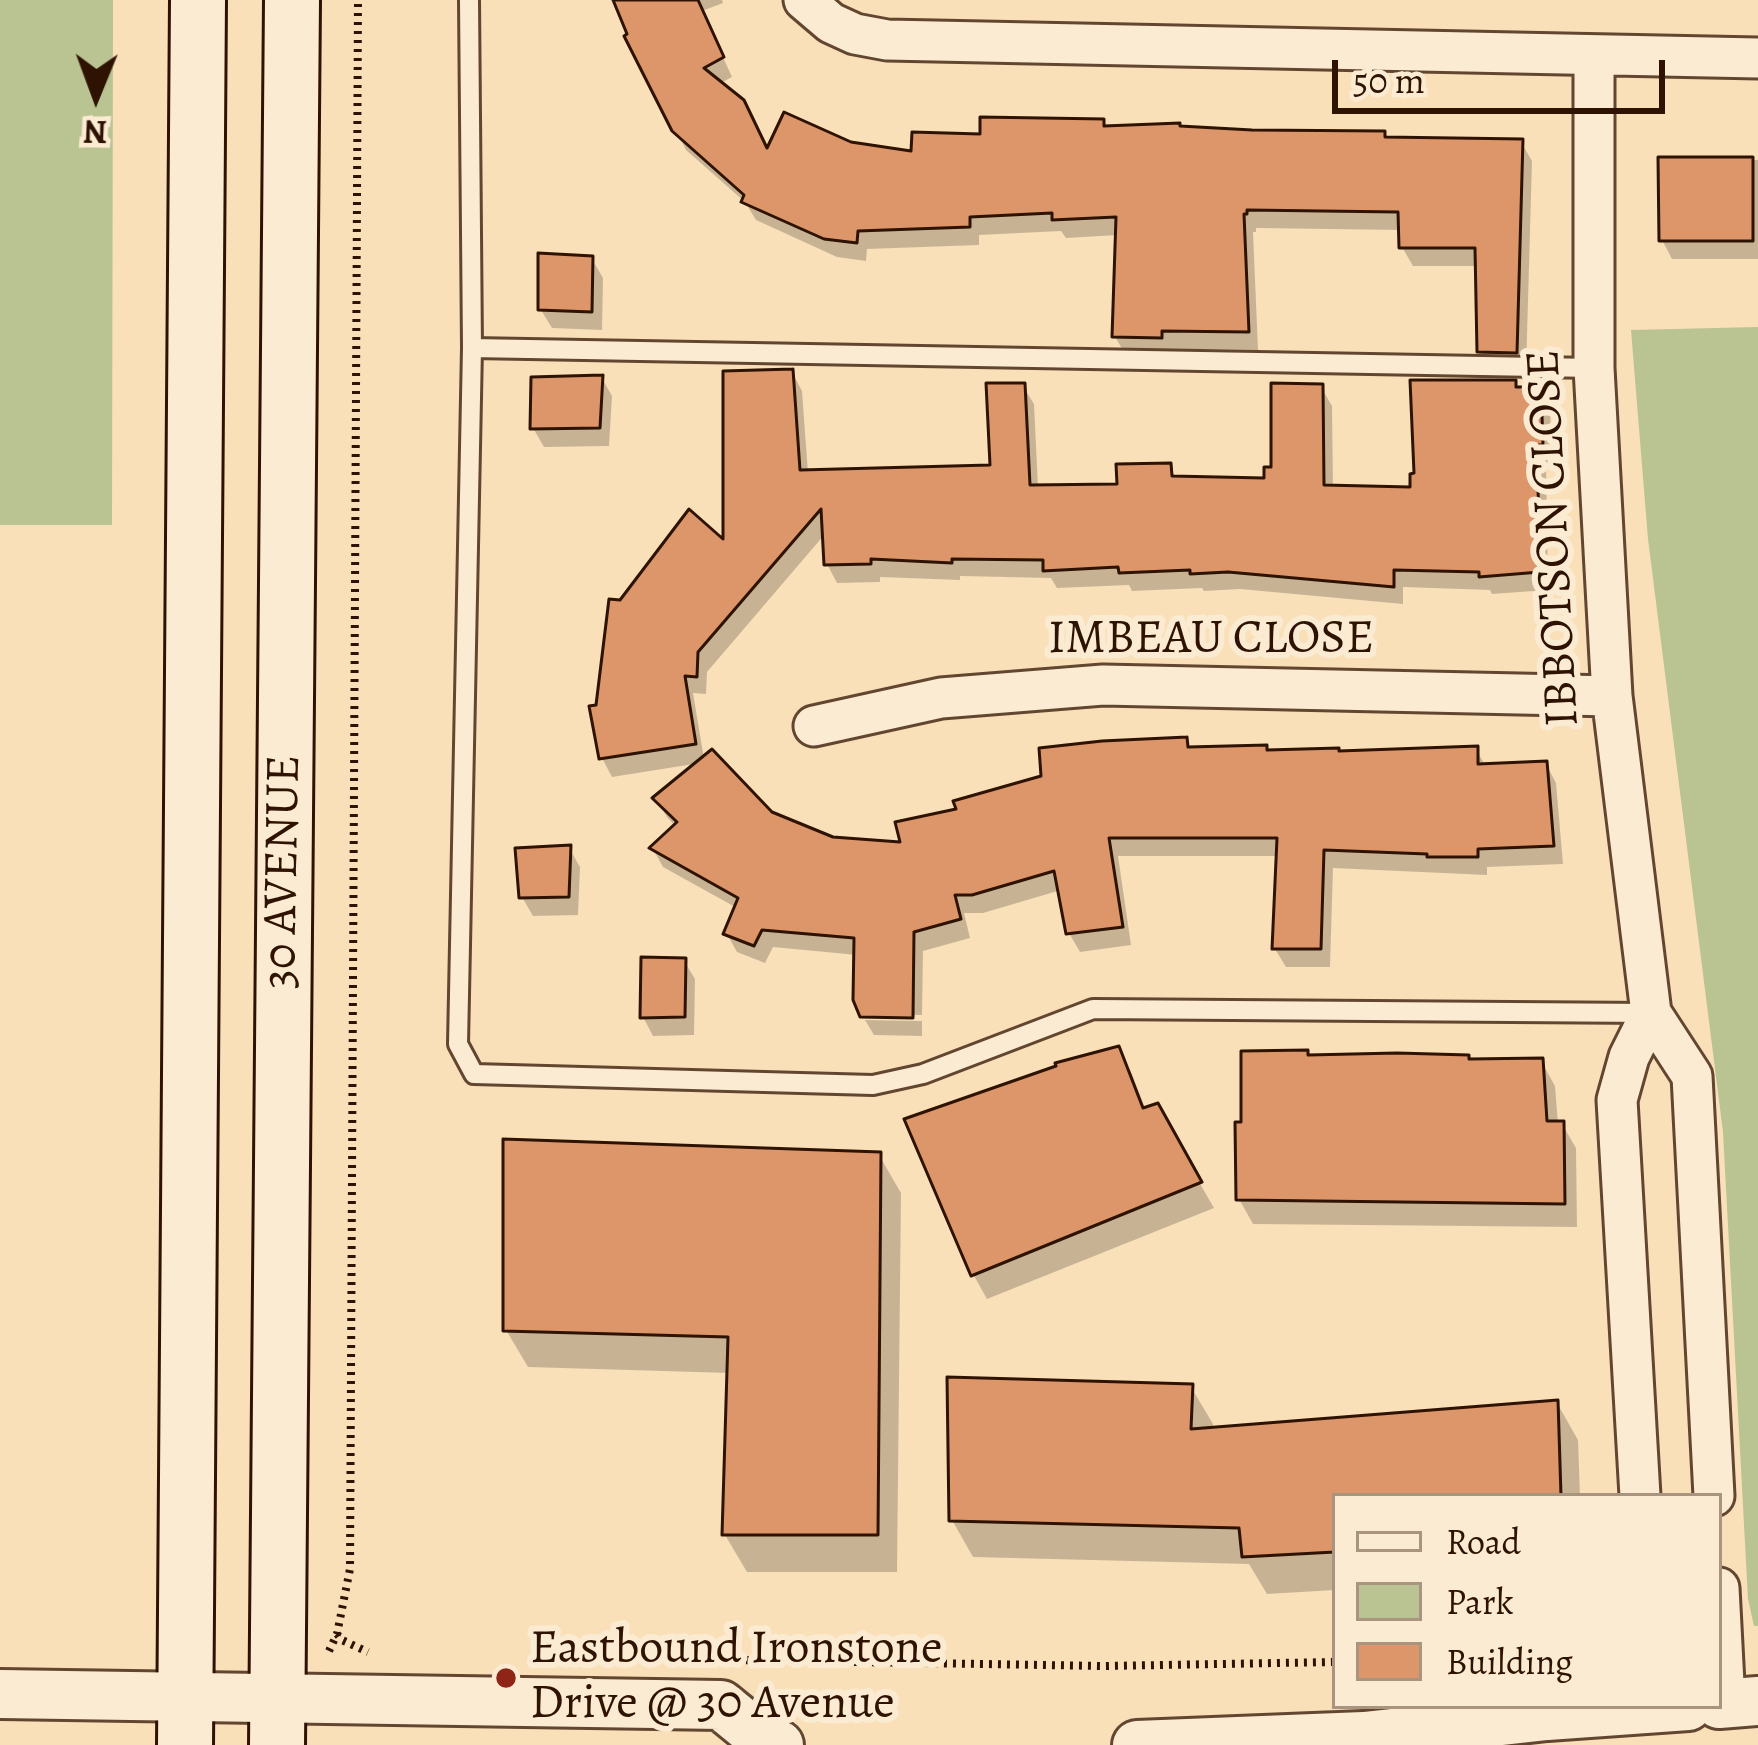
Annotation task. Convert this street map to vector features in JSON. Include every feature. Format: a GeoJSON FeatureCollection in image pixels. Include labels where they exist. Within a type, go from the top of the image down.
{"type":"FeatureCollection","features":[{"type":"Feature","properties":{"kind":"main road","name":"30 AVENUE"},"geometry":{"type":"LineString","coordinates":[[185,1721],[198,0]]}},
{"type":"Feature","properties":{"kind":"main road","name":"30 AVENUE"},"geometry":{"type":"LineString","coordinates":[[277,1722],[292,0]]}},
{"type":"Feature","properties":{"kind":"street"},"geometry":{"type":"LineString","coordinates":[[804,0],[831,23],[887,40],[1758,58]]}},
{"type":"Feature","properties":{"kind":"street","name":"IBBOTSON CLOSE"},"geometry":{"type":"LineString","coordinates":[[1594,56],[1594,368],[1612,697],[1651,1013],[1692,1076],[1714,1493]]}},
{"type":"Feature","properties":{"kind":"street","name":"IMBEAU CLOSE"},"geometry":{"type":"LineString","coordinates":[[814,726],[940,698],[1103,685],[1612,697]]}},
{"type":"Feature","properties":{"kind":"street"},"geometry":{"type":"LineString","coordinates":[[1640,1493],[1617,1100],[1629,1057],[1651,1013]]}},
{"type":"Feature","properties":{"kind":"street"},"geometry":{"type":"LineString","coordinates":[[0,1694],[185,1721],[277,1722],[721,1705],[770,1745],[779,1745]]}},
{"type":"Feature","properties":{"kind":"street"},"geometry":{"type":"LineString","coordinates":[[1137,1745],[1365,1740],[1547,1716],[1644,1709]]}},
{"type":"Feature","properties":{"kind":"lane"},"geometry":{"type":"LineString","coordinates":[[469,0],[472,348],[458,1044],[474,1074],[873,1085],[922,1074],[1093,1009],[1651,1013]]}},
{"type":"Feature","properties":{"kind":"lane"},"geometry":{"type":"LineString","coordinates":[[472,348],[1594,368]]}},
{"type":"Feature","properties":{"kind":"path"},"geometry":{"type":"LineString","coordinates":[[333,1646],[350,1569],[358,0]]}},
{"type":"Feature","properties":{"kind":"path"},"geometry":{"type":"LineString","coordinates":[[338,1634],[373,1654]]}},
{"type":"Feature","properties":{"kind":"path"},"geometry":{"type":"LineString","coordinates":[[727,1660],[1171,1666],[1332,1662]]}},
{"type":"Feature","properties":{"kind":"green space"},"geometry":{"type":"Polygon","coordinates":[[[0,0],[113,0],[112,525],[0,525],[0,0]]]}},
{"type":"Feature","properties":{"kind":"green space"},"geometry":{"type":"Polygon","coordinates":[[[1758,327],[1758,1626],[1754,1626],[1748,1599],[1723,1132],[1648,539],[1631,330],[1758,327]]]}},
{"type":"Feature","properties":{"kind":"building"},"geometry":{"type":"Polygon","coordinates":[[[613,0],[698,0],[724,57],[704,68],[744,100],[767,148],[784,112],[851,142],[911,151],[912,132],[980,134],[980,117],[1104,119],[1104,126],[1180,123],[1252,130],[1385,131],[1385,137],[1523,139],[1517,353],[1477,352],[1475,248],[1399,248],[1398,212],[1247,210],[1249,332],[1162,331],[1162,338],[1112,337],[1116,217],[1052,220],[1052,213],[970,217],[970,227],[858,231],[857,243],[824,239],[741,202],[744,195],[672,131],[624,36],[613,0]]]}},
{"type":"Feature","properties":{"kind":"building"},"geometry":{"type":"Polygon","coordinates":[[[1658,157],[1753,157],[1753,241],[1659,241],[1658,157]]]}},
{"type":"Feature","properties":{"kind":"building"},"geometry":{"type":"Polygon","coordinates":[[[538,253],[593,256],[592,312],[538,310],[538,253]]]}},
{"type":"Feature","properties":{"kind":"building"},"geometry":{"type":"Polygon","coordinates":[[[793,369],[800,470],[990,465],[986,383],[1025,383],[1030,485],[1117,484],[1116,464],[1171,463],[1172,476],[1264,478],[1264,467],[1271,467],[1271,383],[1323,384],[1324,485],[1410,487],[1414,473],[1410,380],[1516,380],[1516,387],[1541,387],[1543,445],[1537,445],[1540,572],[1479,577],[1479,572],[1394,570],[1394,587],[1228,572],[1190,574],[1190,570],[1043,571],[1043,560],[871,559],[871,564],[824,565],[821,509],[698,652],[697,677],[685,676],[696,744],[599,759],[589,706],[596,705],[609,599],[620,600],[689,509],[723,539],[723,371],[793,369]]]}},
{"type":"Feature","properties":{"kind":"building"},"geometry":{"type":"Polygon","coordinates":[[[603,375],[600,428],[530,429],[531,377],[603,375]]]}},
{"type":"Feature","properties":{"kind":"building"},"geometry":{"type":"Polygon","coordinates":[[[1187,737],[1188,747],[1267,745],[1267,750],[1478,746],[1478,764],[1547,761],[1554,846],[1478,849],[1478,857],[1324,850],[1321,949],[1272,949],[1277,838],[1109,838],[1123,927],[1066,934],[1054,871],[972,895],[955,895],[961,919],[914,932],[913,1018],[860,1017],[853,1000],[854,938],[762,930],[754,946],[723,934],[738,898],[649,848],[677,822],[652,798],[712,749],[772,812],[833,837],[900,842],[895,822],[956,809],[953,801],[1041,776],[1039,748],[1187,737]]]}},
{"type":"Feature","properties":{"kind":"building"},"geometry":{"type":"Polygon","coordinates":[[[571,845],[569,897],[519,898],[515,848],[571,845]]]}},
{"type":"Feature","properties":{"kind":"building"},"geometry":{"type":"Polygon","coordinates":[[[641,957],[686,958],[685,1017],[640,1018],[641,957]]]}},
{"type":"Feature","properties":{"kind":"building"},"geometry":{"type":"Polygon","coordinates":[[[1119,1046],[1143,1108],[1158,1103],[1202,1182],[971,1276],[904,1119],[1055,1063],[1119,1046]]]}},
{"type":"Feature","properties":{"kind":"building"},"geometry":{"type":"Polygon","coordinates":[[[1308,1050],[1308,1055],[1543,1058],[1547,1121],[1564,1121],[1565,1204],[1236,1200],[1235,1122],[1241,1122],[1241,1051],[1308,1050]]]}},
{"type":"Feature","properties":{"kind":"building"},"geometry":{"type":"Polygon","coordinates":[[[503,1139],[881,1152],[878,1535],[722,1535],[728,1337],[503,1331],[503,1139]]]}},
{"type":"Feature","properties":{"kind":"building"},"geometry":{"type":"Polygon","coordinates":[[[947,1377],[1193,1384],[1191,1429],[1558,1400],[1561,1493],[1332,1493],[1332,1552],[1242,1557],[1239,1528],[949,1521],[947,1377]]]}},
{"type":"Feature","properties":{"kind":"place","name":"Eastbound Ironstone Drive @ 30 Avenue"},"geometry":{"type":"Point","coordinates":[506,1678]}}]}
